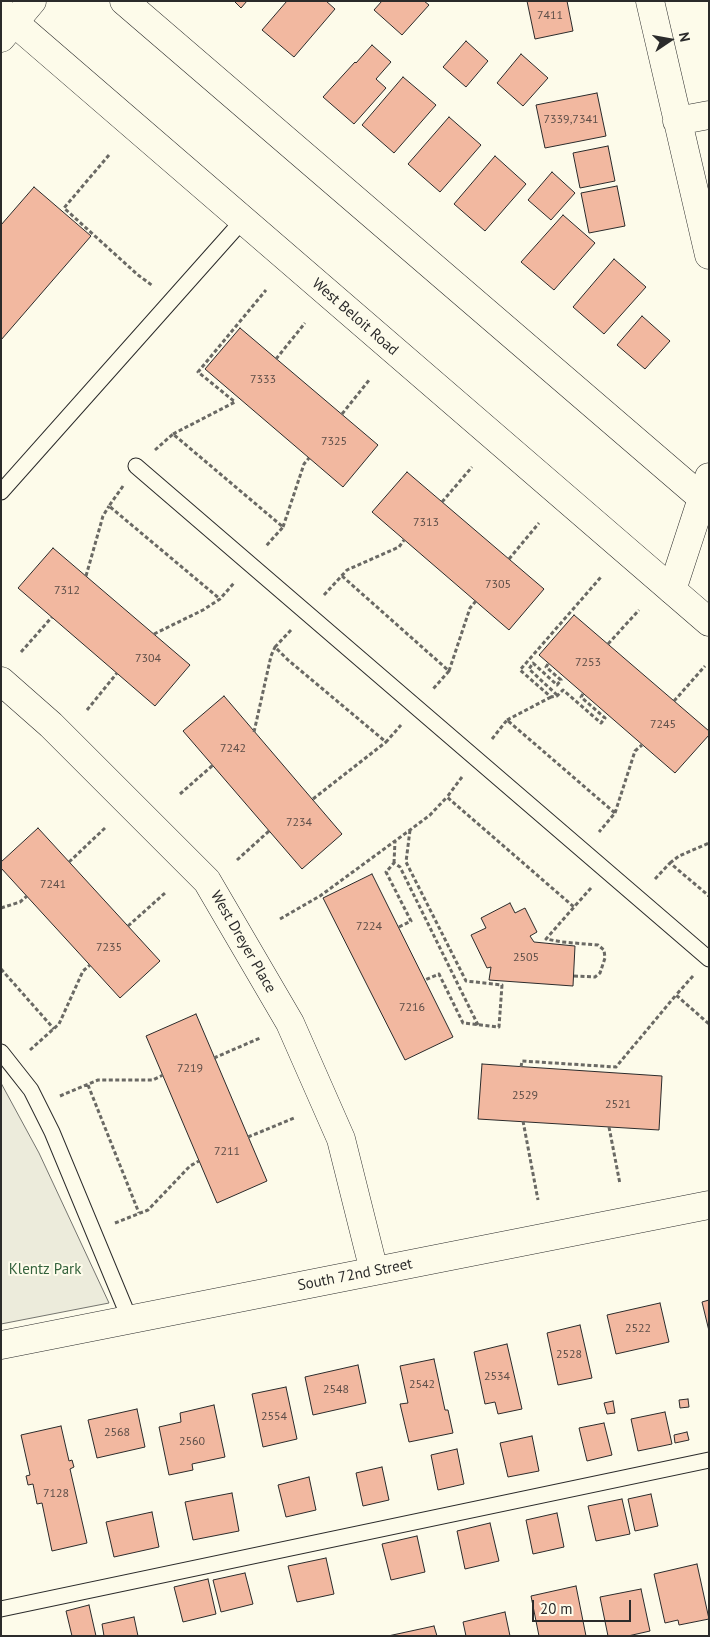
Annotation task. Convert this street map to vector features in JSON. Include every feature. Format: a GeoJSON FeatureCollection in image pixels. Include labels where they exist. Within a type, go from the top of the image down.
{"type":"FeatureCollection","features":[{"type":"Feature","properties":{"kind":"street"},"geometry":{"type":"LineString","coordinates":[[6,24],[32,1]]}},
{"type":"Feature","properties":{"kind":"street"},"geometry":{"type":"LineString","coordinates":[[124,1],[706,493],[672,590]]}},
{"type":"Feature","properties":{"kind":"street"},"geometry":{"type":"LineString","coordinates":[[650,1],[709,254]]}},
{"type":"Feature","properties":{"kind":"street","name":"West Beloit Road"},"geometry":{"type":"LineString","coordinates":[[6,24],[243,220],[709,622]]}},
{"type":"Feature","properties":{"kind":"street"},"geometry":{"type":"LineString","coordinates":[[677,121],[709,115]]}},
{"type":"Feature","properties":{"kind":"street","name":"West Dreyer Place"},"geometry":{"type":"LineString","coordinates":[[1,681],[51,725],[207,881],[290,1023],[340,1139],[374,1271]]}},
{"type":"Feature","properties":{"kind":"street","name":"South 72nd Street"},"geometry":{"type":"LineString","coordinates":[[1,1346],[709,1205]]}},
{"type":"Feature","properties":{"kind":"lane"},"geometry":{"type":"LineString","coordinates":[[1,492],[243,220]]}},
{"type":"Feature","properties":{"kind":"lane"},"geometry":{"type":"LineString","coordinates":[[136,466],[709,959]]}},
{"type":"Feature","properties":{"kind":"lane"},"geometry":{"type":"LineString","coordinates":[[1,1052],[31,1090],[52,1132],[130,1320]]}},
{"type":"Feature","properties":{"kind":"lane"},"geometry":{"type":"LineString","coordinates":[[1,1609],[709,1460]]}},
{"type":"Feature","properties":{"kind":"path"},"geometry":{"type":"LineString","coordinates":[[109,155],[64,208],[138,275],[172,300]]}},
{"type":"Feature","properties":{"kind":"path"},"geometry":{"type":"LineString","coordinates":[[173,434],[235,402],[198,372],[266,290]]}},
{"type":"Feature","properties":{"kind":"path"},"geometry":{"type":"LineString","coordinates":[[276,359],[305,323]]}},
{"type":"Feature","properties":{"kind":"path"},"geometry":{"type":"LineString","coordinates":[[342,414],[370,379]]}},
{"type":"Feature","properties":{"kind":"path"},"geometry":{"type":"LineString","coordinates":[[283,527],[304,464],[309,458]]}},
{"type":"Feature","properties":{"kind":"path"},"geometry":{"type":"LineString","coordinates":[[442,502],[472,467]]}},
{"type":"Feature","properties":{"kind":"path"},"geometry":{"type":"LineString","coordinates":[[86,576],[103,516],[109,506]]}},
{"type":"Feature","properties":{"kind":"path"},"geometry":{"type":"LineString","coordinates":[[509,559],[539,524]]}},
{"type":"Feature","properties":{"kind":"path"},"geometry":{"type":"LineString","coordinates":[[342,576],[347,570],[399,547],[404,540]]}},
{"type":"Feature","properties":{"kind":"path"},"geometry":{"type":"LineString","coordinates":[[552,697],[520,670],[601,577]]}},
{"type":"Feature","properties":{"kind":"path"},"geometry":{"type":"LineString","coordinates":[[154,634],[203,610],[220,599]]}},
{"type":"Feature","properties":{"kind":"path"},"geometry":{"type":"LineString","coordinates":[[449,671],[470,608],[476,602]]}},
{"type":"Feature","properties":{"kind":"path"},"geometry":{"type":"LineString","coordinates":[[608,644],[639,610]]}},
{"type":"Feature","properties":{"kind":"path"},"geometry":{"type":"LineString","coordinates":[[21,652],[52,617]]}},
{"type":"Feature","properties":{"kind":"path"},"geometry":{"type":"LineString","coordinates":[[254,732],[271,656],[275,647]]}},
{"type":"Feature","properties":{"kind":"path"},"geometry":{"type":"LineString","coordinates":[[548,664],[546,667],[561,680],[557,685],[533,663],[529,669],[557,696]]}},
{"type":"Feature","properties":{"kind":"path"},"geometry":{"type":"LineString","coordinates":[[674,701],[705,666]]}},
{"type":"Feature","properties":{"kind":"path"},"geometry":{"type":"LineString","coordinates":[[87,710],[117,673]]}},
{"type":"Feature","properties":{"kind":"path"},"geometry":{"type":"LineString","coordinates":[[507,720],[557,696],[563,690],[601,723],[605,718],[581,697],[583,694]]}},
{"type":"Feature","properties":{"kind":"path"},"geometry":{"type":"LineString","coordinates":[[313,800],[386,742]]}},
{"type":"Feature","properties":{"kind":"path"},"geometry":{"type":"LineString","coordinates":[[615,812],[635,751],[642,745]]}},
{"type":"Feature","properties":{"kind":"path"},"geometry":{"type":"LineString","coordinates":[[180,794],[213,765]]}},
{"type":"Feature","properties":{"kind":"path"},"geometry":{"type":"LineString","coordinates":[[280,919],[320,896],[410,830],[430,815],[446,796]]}},
{"type":"Feature","properties":{"kind":"path"},"geometry":{"type":"LineString","coordinates":[[69,862],[105,828]]}},
{"type":"Feature","properties":{"kind":"path"},"geometry":{"type":"LineString","coordinates":[[410,830],[406,862],[466,981],[502,985],[499,1027],[463,1023],[439,974],[425,980]]}},
{"type":"Feature","properties":{"kind":"path"},"geometry":{"type":"LineString","coordinates":[[237,860],[270,831]]}},
{"type":"Feature","properties":{"kind":"path"},"geometry":{"type":"LineString","coordinates":[[395,841],[394,863],[386,872],[411,921],[399,927]]}},
{"type":"Feature","properties":{"kind":"path"},"geometry":{"type":"LineString","coordinates":[[639,899],[670,863],[679,856],[709,843]]}},
{"type":"Feature","properties":{"kind":"path"},"geometry":{"type":"LineString","coordinates":[[394,863],[400,867],[478,1025]]}},
{"type":"Feature","properties":{"kind":"path"},"geometry":{"type":"LineString","coordinates":[[670,863],[709,896]]}},
{"type":"Feature","properties":{"kind":"path"},"geometry":{"type":"LineString","coordinates":[[128,926],[165,892]]}},
{"type":"Feature","properties":{"kind":"path"},"geometry":{"type":"LineString","coordinates":[[1,908],[20,902],[27,896]]}},
{"type":"Feature","properties":{"kind":"path"},"geometry":{"type":"LineString","coordinates":[[574,907],[546,939],[598,945],[604,950],[605,958],[600,972],[595,977],[574,976]]}},
{"type":"Feature","properties":{"kind":"path"},"geometry":{"type":"LineString","coordinates":[[436,940],[444,936]]}},
{"type":"Feature","properties":{"kind":"path"},"geometry":{"type":"LineString","coordinates":[[521,1067],[522,1061],[616,1068],[676,995],[709,959]]}},
{"type":"Feature","properties":{"kind":"path"},"geometry":{"type":"LineString","coordinates":[[12,1066],[59,1024],[83,971],[90,965]]}},
{"type":"Feature","properties":{"kind":"path"},"geometry":{"type":"LineString","coordinates":[[1,969],[54,1029]]}},
{"type":"Feature","properties":{"kind":"path"},"geometry":{"type":"LineString","coordinates":[[676,995],[709,1024]]}},
{"type":"Feature","properties":{"kind":"path"},"geometry":{"type":"LineString","coordinates":[[214,1058],[260,1038]]}},
{"type":"Feature","properties":{"kind":"path"},"geometry":{"type":"LineString","coordinates":[[39,1105],[98,1080],[153,1080],[162,1075]]}},
{"type":"Feature","properties":{"kind":"path"},"geometry":{"type":"LineString","coordinates":[[88,1085],[139,1213]]}},
{"type":"Feature","properties":{"kind":"path"},"geometry":{"type":"LineString","coordinates":[[248,1137],[294,1118]]}},
{"type":"Feature","properties":{"kind":"path"},"geometry":{"type":"LineString","coordinates":[[523,1122],[538,1200]]}},
{"type":"Feature","properties":{"kind":"path"},"geometry":{"type":"LineString","coordinates":[[609,1127],[620,1184]]}},
{"type":"Feature","properties":{"kind":"path"},"geometry":{"type":"LineString","coordinates":[[93,1231],[148,1210],[190,1166],[200,1161]]}},
{"type":"Feature","properties":{"kind":"green space","name":"Klentz Park"},"geometry":{"type":"Polygon","coordinates":[[[1,1083],[39,1153],[109,1303],[1,1324],[1,1083]]]}},
{"type":"Feature","properties":{"kind":"building"},"geometry":{"type":"Polygon","coordinates":[[[234,1],[247,1],[241,8],[234,1]]]}},
{"type":"Feature","properties":{"kind":"building"},"geometry":{"type":"Polygon","coordinates":[[[287,1],[326,1],[335,9],[294,57],[262,30],[287,1]]]}},
{"type":"Feature","properties":{"kind":"building"},"geometry":{"type":"Polygon","coordinates":[[[382,1],[424,1],[429,5],[402,35],[374,10],[382,1]]]}},
{"type":"Feature","properties":{"kind":"building"},"geometry":{"type":"Polygon","coordinates":[[[527,1],[567,1],[573,31],[535,39],[527,1]]]}},
{"type":"Feature","properties":{"kind":"building"},"geometry":{"type":"Polygon","coordinates":[[[466,41],[488,61],[466,87],[443,67],[466,41]]]}},
{"type":"Feature","properties":{"kind":"building"},"geometry":{"type":"Polygon","coordinates":[[[372,45],[391,62],[376,79],[386,88],[354,124],[323,97],[372,45]]]}},
{"type":"Feature","properties":{"kind":"building"},"geometry":{"type":"Polygon","coordinates":[[[521,54],[548,78],[523,106],[497,83],[521,54]]]}},
{"type":"Feature","properties":{"kind":"building"},"geometry":{"type":"Polygon","coordinates":[[[403,77],[436,105],[394,153],[362,125],[403,77]]]}},
{"type":"Feature","properties":{"kind":"building"},"geometry":{"type":"Polygon","coordinates":[[[597,93],[606,136],[545,148],[536,105],[597,93]]]}},
{"type":"Feature","properties":{"kind":"building"},"geometry":{"type":"Polygon","coordinates":[[[449,117],[481,145],[440,192],[408,164],[449,117]]]}},
{"type":"Feature","properties":{"kind":"building"},"geometry":{"type":"Polygon","coordinates":[[[608,146],[615,181],[580,188],[573,153],[608,146]]]}},
{"type":"Feature","properties":{"kind":"building"},"geometry":{"type":"Polygon","coordinates":[[[495,156],[526,184],[485,231],[454,204],[495,156]]]}},
{"type":"Feature","properties":{"kind":"building"},"geometry":{"type":"Polygon","coordinates":[[[552,172],[575,193],[551,220],[528,200],[552,172]]]}},
{"type":"Feature","properties":{"kind":"building"},"geometry":{"type":"Polygon","coordinates":[[[617,186],[625,226],[589,233],[581,193],[617,186]]]}},
{"type":"Feature","properties":{"kind":"building"},"geometry":{"type":"Polygon","coordinates":[[[34,187],[91,236],[1,340],[1,225],[34,187]]]}},
{"type":"Feature","properties":{"kind":"building"},"geometry":{"type":"Polygon","coordinates":[[[563,215],[595,243],[554,290],[521,262],[563,215]]]}},
{"type":"Feature","properties":{"kind":"building"},"geometry":{"type":"Polygon","coordinates":[[[614,259],[646,287],[604,334],[573,307],[614,259]]]}},
{"type":"Feature","properties":{"kind":"building"},"geometry":{"type":"Polygon","coordinates":[[[642,316],[670,341],[645,369],[617,345],[642,316]]]}},
{"type":"Feature","properties":{"kind":"building"},"geometry":{"type":"Polygon","coordinates":[[[240,328],[378,445],[343,487],[205,369],[240,328]]]}},
{"type":"Feature","properties":{"kind":"building"},"geometry":{"type":"Polygon","coordinates":[[[407,472],[544,589],[509,630],[372,512],[407,472]]]}},
{"type":"Feature","properties":{"kind":"building"},"geometry":{"type":"Polygon","coordinates":[[[53,548],[190,665],[155,706],[18,588],[53,548]]]}},
{"type":"Feature","properties":{"kind":"building"},"geometry":{"type":"Polygon","coordinates":[[[574,615],[709,731],[709,735],[675,773],[539,655],[574,615]]]}},
{"type":"Feature","properties":{"kind":"building"},"geometry":{"type":"Polygon","coordinates":[[[224,696],[342,834],[302,869],[183,731],[224,696]]]}},
{"type":"Feature","properties":{"kind":"building"},"geometry":{"type":"Polygon","coordinates":[[[38,828],[160,961],[120,998],[1,868],[1,862],[38,828]]]}},
{"type":"Feature","properties":{"kind":"building"},"geometry":{"type":"Polygon","coordinates":[[[372,874],[453,1037],[405,1060],[323,898],[372,874]]]}},
{"type":"Feature","properties":{"kind":"building"},"geometry":{"type":"Polygon","coordinates":[[[510,903],[515,913],[525,908],[537,932],[530,936],[534,942],[575,946],[573,986],[489,980],[491,967],[487,968],[471,935],[486,928],[481,918],[510,903]]]}},
{"type":"Feature","properties":{"kind":"building"},"geometry":{"type":"Polygon","coordinates":[[[196,1014],[267,1181],[217,1203],[146,1036],[196,1014]]]}},
{"type":"Feature","properties":{"kind":"building"},"geometry":{"type":"Polygon","coordinates":[[[482,1064],[662,1076],[659,1130],[478,1119],[482,1064]]]}},
{"type":"Feature","properties":{"kind":"building"},"geometry":{"type":"Polygon","coordinates":[[[709,1300],[709,1331],[702,1302],[709,1300]]]}},
{"type":"Feature","properties":{"kind":"building"},"geometry":{"type":"Polygon","coordinates":[[[660,1303],[669,1342],[616,1354],[607,1315],[660,1303]]]}},
{"type":"Feature","properties":{"kind":"building"},"geometry":{"type":"Polygon","coordinates":[[[580,1325],[592,1378],[558,1385],[547,1333],[580,1325]]]}},
{"type":"Feature","properties":{"kind":"building"},"geometry":{"type":"Polygon","coordinates":[[[507,1344],[522,1409],[498,1414],[495,1402],[485,1404],[474,1352],[507,1344]]]}},
{"type":"Feature","properties":{"kind":"building"},"geometry":{"type":"Polygon","coordinates":[[[434,1359],[445,1410],[448,1410],[453,1433],[409,1442],[400,1404],[408,1403],[400,1366],[434,1359]]]}},
{"type":"Feature","properties":{"kind":"building"},"geometry":{"type":"Polygon","coordinates":[[[358,1365],[366,1403],[313,1415],[305,1377],[358,1365]]]}},
{"type":"Feature","properties":{"kind":"building"},"geometry":{"type":"Polygon","coordinates":[[[286,1387],[297,1439],[263,1447],[252,1394],[286,1387]]]}},
{"type":"Feature","properties":{"kind":"building"},"geometry":{"type":"Polygon","coordinates":[[[688,1399],[689,1407],[680,1408],[679,1400],[688,1399]]]}},
{"type":"Feature","properties":{"kind":"building"},"geometry":{"type":"Polygon","coordinates":[[[613,1401],[615,1413],[607,1414],[604,1403],[613,1401]]]}},
{"type":"Feature","properties":{"kind":"building"},"geometry":{"type":"Polygon","coordinates":[[[214,1405],[225,1457],[192,1464],[193,1470],[169,1475],[159,1427],[181,1422],[180,1413],[214,1405]]]}},
{"type":"Feature","properties":{"kind":"building"},"geometry":{"type":"Polygon","coordinates":[[[137,1409],[145,1447],[97,1458],[88,1420],[137,1409]]]}},
{"type":"Feature","properties":{"kind":"building"},"geometry":{"type":"Polygon","coordinates":[[[665,1412],[672,1444],[638,1451],[631,1419],[665,1412]]]}},
{"type":"Feature","properties":{"kind":"building"},"geometry":{"type":"Polygon","coordinates":[[[604,1423],[612,1455],[587,1461],[579,1428],[604,1423]]]}},
{"type":"Feature","properties":{"kind":"building"},"geometry":{"type":"Polygon","coordinates":[[[61,1426],[69,1461],[72,1460],[74,1467],[70,1469],[87,1543],[52,1551],[42,1503],[37,1504],[33,1484],[28,1485],[26,1476],[30,1475],[21,1435],[61,1426]]]}},
{"type":"Feature","properties":{"kind":"building"},"geometry":{"type":"Polygon","coordinates":[[[687,1432],[689,1440],[675,1443],[674,1435],[687,1432]]]}},
{"type":"Feature","properties":{"kind":"building"},"geometry":{"type":"Polygon","coordinates":[[[532,1436],[539,1471],[508,1477],[500,1443],[532,1436]]]}},
{"type":"Feature","properties":{"kind":"building"},"geometry":{"type":"Polygon","coordinates":[[[457,1449],[464,1484],[438,1490],[431,1455],[457,1449]]]}},
{"type":"Feature","properties":{"kind":"building"},"geometry":{"type":"Polygon","coordinates":[[[382,1467],[389,1500],[363,1506],[356,1473],[382,1467]]]}},
{"type":"Feature","properties":{"kind":"building"},"geometry":{"type":"Polygon","coordinates":[[[309,1477],[316,1510],[286,1517],[278,1485],[309,1477]]]}},
{"type":"Feature","properties":{"kind":"building"},"geometry":{"type":"Polygon","coordinates":[[[232,1493],[239,1531],[193,1540],[185,1502],[232,1493]]]}},
{"type":"Feature","properties":{"kind":"building"},"geometry":{"type":"Polygon","coordinates":[[[651,1494],[658,1526],[635,1531],[628,1499],[651,1494]]]}},
{"type":"Feature","properties":{"kind":"building"},"geometry":{"type":"Polygon","coordinates":[[[622,1499],[630,1534],[596,1541],[588,1506],[622,1499]]]}},
{"type":"Feature","properties":{"kind":"building"},"geometry":{"type":"Polygon","coordinates":[[[152,1512],[159,1547],[114,1557],[106,1522],[152,1512]]]}},
{"type":"Feature","properties":{"kind":"building"},"geometry":{"type":"Polygon","coordinates":[[[557,1513],[564,1547],[533,1554],[526,1520],[557,1513]]]}},
{"type":"Feature","properties":{"kind":"building"},"geometry":{"type":"Polygon","coordinates":[[[490,1523],[499,1561],[465,1569],[457,1531],[490,1523]]]}},
{"type":"Feature","properties":{"kind":"building"},"geometry":{"type":"Polygon","coordinates":[[[417,1536],[425,1572],[391,1580],[382,1544],[417,1536]]]}},
{"type":"Feature","properties":{"kind":"building"},"geometry":{"type":"Polygon","coordinates":[[[326,1558],[334,1594],[297,1602],[288,1566],[326,1558]]]}},
{"type":"Feature","properties":{"kind":"building"},"geometry":{"type":"Polygon","coordinates":[[[697,1564],[709,1619],[679,1625],[678,1620],[665,1623],[654,1574],[697,1564]]]}},
{"type":"Feature","properties":{"kind":"building"},"geometry":{"type":"Polygon","coordinates":[[[245,1573],[253,1604],[221,1612],[213,1580],[245,1573]]]}},
{"type":"Feature","properties":{"kind":"building"},"geometry":{"type":"Polygon","coordinates":[[[208,1579],[216,1614],[183,1622],[174,1587],[208,1579]]]}},
{"type":"Feature","properties":{"kind":"building"},"geometry":{"type":"Polygon","coordinates":[[[576,1586],[586,1636],[539,1636],[531,1596],[576,1586]]]}},
{"type":"Feature","properties":{"kind":"building"},"geometry":{"type":"Polygon","coordinates":[[[641,1589],[650,1631],[628,1636],[608,1636],[600,1597],[641,1589]]]}},
{"type":"Feature","properties":{"kind":"building"},"geometry":{"type":"Polygon","coordinates":[[[89,1605],[96,1636],[72,1636],[66,1611],[89,1605]]]}},
{"type":"Feature","properties":{"kind":"building"},"geometry":{"type":"Polygon","coordinates":[[[505,1612],[510,1636],[466,1636],[463,1622],[505,1612]]]}},
{"type":"Feature","properties":{"kind":"building"},"geometry":{"type":"Polygon","coordinates":[[[134,1617],[138,1636],[104,1636],[102,1624],[134,1617]]]}},
{"type":"Feature","properties":{"kind":"building"},"geometry":{"type":"Polygon","coordinates":[[[434,1626],[437,1636],[388,1636],[434,1626]]]}}]}
